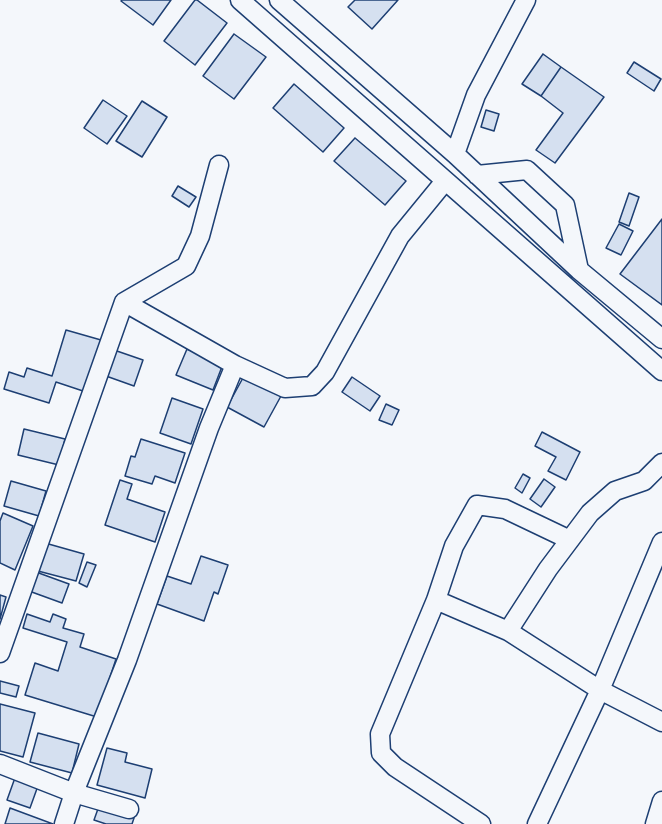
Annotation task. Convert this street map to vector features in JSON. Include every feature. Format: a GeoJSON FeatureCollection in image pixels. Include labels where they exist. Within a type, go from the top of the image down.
{"type":"FeatureCollection","features":[{"type":"Feature","properties":{"kind":"street"},"geometry":{"type":"LineString","coordinates":[[240,0],[662,371]]}},
{"type":"Feature","properties":{"kind":"street"},"geometry":{"type":"LineString","coordinates":[[279,0],[455,154],[579,270],[662,339]]}},
{"type":"Feature","properties":{"kind":"street"},"geometry":{"type":"LineString","coordinates":[[455,154],[476,95],[526,0]]}},
{"type":"Feature","properties":{"kind":"street"},"geometry":{"type":"LineString","coordinates":[[0,653],[124,302],[186,266],[200,236],[219,165]]}},
{"type":"Feature","properties":{"kind":"street"},"geometry":{"type":"LineString","coordinates":[[477,175],[526,170],[565,205],[579,270]]}},
{"type":"Feature","properties":{"kind":"street"},"geometry":{"type":"LineString","coordinates":[[124,302],[235,365],[285,388],[312,386],[325,372],[400,236],[445,181]]}},
{"type":"Feature","properties":{"kind":"street"},"geometry":{"type":"LineString","coordinates":[[64,824],[127,660],[209,428],[235,365]]}},
{"type":"Feature","properties":{"kind":"street"},"geometry":{"type":"LineString","coordinates":[[508,631],[548,569],[590,513],[615,491],[644,481],[662,464]]}},
{"type":"Feature","properties":{"kind":"street"},"geometry":{"type":"LineString","coordinates":[[481,824],[395,767],[381,753],[380,734],[436,600],[454,546],[477,505],[505,509],[570,540]]}},
{"type":"Feature","properties":{"kind":"street"},"geometry":{"type":"LineString","coordinates":[[537,824],[600,690],[662,542]]}},
{"type":"Feature","properties":{"kind":"street"},"geometry":{"type":"LineString","coordinates":[[436,600],[508,631],[600,690],[662,722]]}},
{"type":"Feature","properties":{"kind":"street"},"geometry":{"type":"LineString","coordinates":[[0,764],[74,793],[129,809]]}},
{"type":"Feature","properties":{"kind":"street"},"geometry":{"type":"LineString","coordinates":[[655,824],[662,801]]}},
{"type":"Feature","properties":{"kind":"building"},"geometry":{"type":"Polygon","coordinates":[[[122,0],[171,0],[153,25],[122,0]]]}},
{"type":"Feature","properties":{"kind":"building"},"geometry":{"type":"Polygon","coordinates":[[[195,0],[227,23],[195,65],[164,41],[195,0]]]}},
{"type":"Feature","properties":{"kind":"building"},"geometry":{"type":"Polygon","coordinates":[[[355,0],[398,0],[372,29],[348,7],[355,0]]]}},
{"type":"Feature","properties":{"kind":"building"},"geometry":{"type":"Polygon","coordinates":[[[234,34],[266,57],[234,99],[203,76],[234,34]]]}},
{"type":"Feature","properties":{"kind":"building"},"geometry":{"type":"Polygon","coordinates":[[[543,54],[561,67],[541,96],[522,84],[543,54]]]}},
{"type":"Feature","properties":{"kind":"building"},"geometry":{"type":"Polygon","coordinates":[[[634,62],[661,79],[654,91],[627,73],[634,62]]]}},
{"type":"Feature","properties":{"kind":"building"},"geometry":{"type":"Polygon","coordinates":[[[561,67],[604,97],[555,163],[536,150],[563,113],[541,96],[561,67]]]}},
{"type":"Feature","properties":{"kind":"building"},"geometry":{"type":"Polygon","coordinates":[[[294,84],[344,128],[323,152],[273,108],[294,84]]]}},
{"type":"Feature","properties":{"kind":"building"},"geometry":{"type":"Polygon","coordinates":[[[103,100],[127,116],[107,144],[84,128],[103,100]]]}},
{"type":"Feature","properties":{"kind":"building"},"geometry":{"type":"Polygon","coordinates":[[[142,101],[167,117],[142,157],[116,141],[142,101]]]}},
{"type":"Feature","properties":{"kind":"building"},"geometry":{"type":"Polygon","coordinates":[[[486,110],[499,114],[494,131],[481,127],[486,110]]]}},
{"type":"Feature","properties":{"kind":"building"},"geometry":{"type":"Polygon","coordinates":[[[355,138],[406,181],[385,205],[334,161],[355,138]]]}},
{"type":"Feature","properties":{"kind":"building"},"geometry":{"type":"Polygon","coordinates":[[[178,186],[196,197],[189,207],[172,196],[178,186]]]}},
{"type":"Feature","properties":{"kind":"building"},"geometry":{"type":"Polygon","coordinates":[[[629,193],[639,197],[629,226],[619,222],[629,193]]]}},
{"type":"Feature","properties":{"kind":"building"},"geometry":{"type":"Polygon","coordinates":[[[662,219],[662,305],[620,274],[662,219]]]}},
{"type":"Feature","properties":{"kind":"building"},"geometry":{"type":"Polygon","coordinates":[[[619,224],[633,231],[621,255],[606,248],[619,224]]]}},
{"type":"Feature","properties":{"kind":"building"},"geometry":{"type":"Polygon","coordinates":[[[66,330],[101,340],[86,392],[56,382],[49,403],[4,389],[9,372],[24,377],[27,368],[52,376],[66,330]]]}},
{"type":"Feature","properties":{"kind":"building"},"geometry":{"type":"Polygon","coordinates":[[[187,349],[223,364],[213,390],[176,375],[187,349]]]}},
{"type":"Feature","properties":{"kind":"building"},"geometry":{"type":"Polygon","coordinates":[[[114,350],[143,360],[134,386],[106,376],[114,350]]]}},
{"type":"Feature","properties":{"kind":"building"},"geometry":{"type":"Polygon","coordinates":[[[244,376],[281,396],[264,427],[227,407],[244,376]]]}},
{"type":"Feature","properties":{"kind":"building"},"geometry":{"type":"Polygon","coordinates":[[[352,377],[380,396],[370,411],[342,392],[352,377]]]}},
{"type":"Feature","properties":{"kind":"building"},"geometry":{"type":"Polygon","coordinates":[[[172,398],[203,409],[191,444],[160,433],[172,398]]]}},
{"type":"Feature","properties":{"kind":"building"},"geometry":{"type":"Polygon","coordinates":[[[386,404],[399,410],[392,425],[379,420],[386,404]]]}},
{"type":"Feature","properties":{"kind":"building"},"geometry":{"type":"Polygon","coordinates":[[[24,429],[65,439],[59,465],[18,455],[24,429]]]}},
{"type":"Feature","properties":{"kind":"building"},"geometry":{"type":"Polygon","coordinates":[[[542,432],[580,452],[566,480],[548,471],[556,457],[535,446],[542,432]]]}},
{"type":"Feature","properties":{"kind":"building"},"geometry":{"type":"Polygon","coordinates":[[[141,439],[185,453],[175,483],[155,476],[152,484],[125,476],[131,456],[135,457],[141,439]]]}},
{"type":"Feature","properties":{"kind":"building"},"geometry":{"type":"Polygon","coordinates":[[[523,474],[530,478],[522,493],[515,488],[523,474]]]}},
{"type":"Feature","properties":{"kind":"building"},"geometry":{"type":"Polygon","coordinates":[[[544,479],[555,487],[541,507],[530,499],[544,479]]]}},
{"type":"Feature","properties":{"kind":"building"},"geometry":{"type":"Polygon","coordinates":[[[120,480],[132,484],[127,499],[165,512],[155,542],[105,525],[120,480]]]}},
{"type":"Feature","properties":{"kind":"building"},"geometry":{"type":"Polygon","coordinates":[[[11,481],[46,491],[39,516],[4,506],[11,481]]]}},
{"type":"Feature","properties":{"kind":"building"},"geometry":{"type":"Polygon","coordinates":[[[3,513],[33,526],[15,570],[0,563],[0,521],[3,513]]]}},
{"type":"Feature","properties":{"kind":"building"},"geometry":{"type":"Polygon","coordinates":[[[45,543],[84,554],[76,581],[38,571],[45,543]]]}},
{"type":"Feature","properties":{"kind":"building"},"geometry":{"type":"Polygon","coordinates":[[[201,556],[228,565],[218,594],[214,592],[204,621],[157,604],[167,576],[191,584],[201,556]]]}},
{"type":"Feature","properties":{"kind":"building"},"geometry":{"type":"Polygon","coordinates":[[[87,562],[96,565],[87,587],[79,583],[87,562]]]}},
{"type":"Feature","properties":{"kind":"building"},"geometry":{"type":"Polygon","coordinates":[[[36,572],[69,584],[62,603],[29,591],[36,572]]]}},
{"type":"Feature","properties":{"kind":"building"},"geometry":{"type":"Polygon","coordinates":[[[0,595],[6,597],[0,619],[0,595]]]}},
{"type":"Feature","properties":{"kind":"building"},"geometry":{"type":"Polygon","coordinates":[[[27,614],[50,622],[53,614],[66,619],[63,628],[84,634],[80,647],[116,659],[97,717],[25,695],[35,663],[58,671],[67,642],[23,628],[27,614]]]}},
{"type":"Feature","properties":{"kind":"building"},"geometry":{"type":"Polygon","coordinates":[[[0,681],[19,686],[16,697],[0,693],[0,681]]]}},
{"type":"Feature","properties":{"kind":"building"},"geometry":{"type":"Polygon","coordinates":[[[0,704],[35,713],[23,757],[0,751],[0,704]]]}},
{"type":"Feature","properties":{"kind":"building"},"geometry":{"type":"Polygon","coordinates":[[[38,733],[79,744],[72,773],[30,762],[38,733]]]}},
{"type":"Feature","properties":{"kind":"building"},"geometry":{"type":"Polygon","coordinates":[[[107,748],[127,753],[125,762],[152,769],[145,798],[97,785],[107,748]]]}},
{"type":"Feature","properties":{"kind":"building"},"geometry":{"type":"Polygon","coordinates":[[[16,775],[39,783],[30,808],[7,800],[16,775]]]}},
{"type":"Feature","properties":{"kind":"building"},"geometry":{"type":"Polygon","coordinates":[[[99,806],[134,818],[132,824],[106,824],[94,820],[99,806]]]}},
{"type":"Feature","properties":{"kind":"building"},"geometry":{"type":"Polygon","coordinates":[[[10,808],[53,824],[5,824],[10,808]]]}}]}
